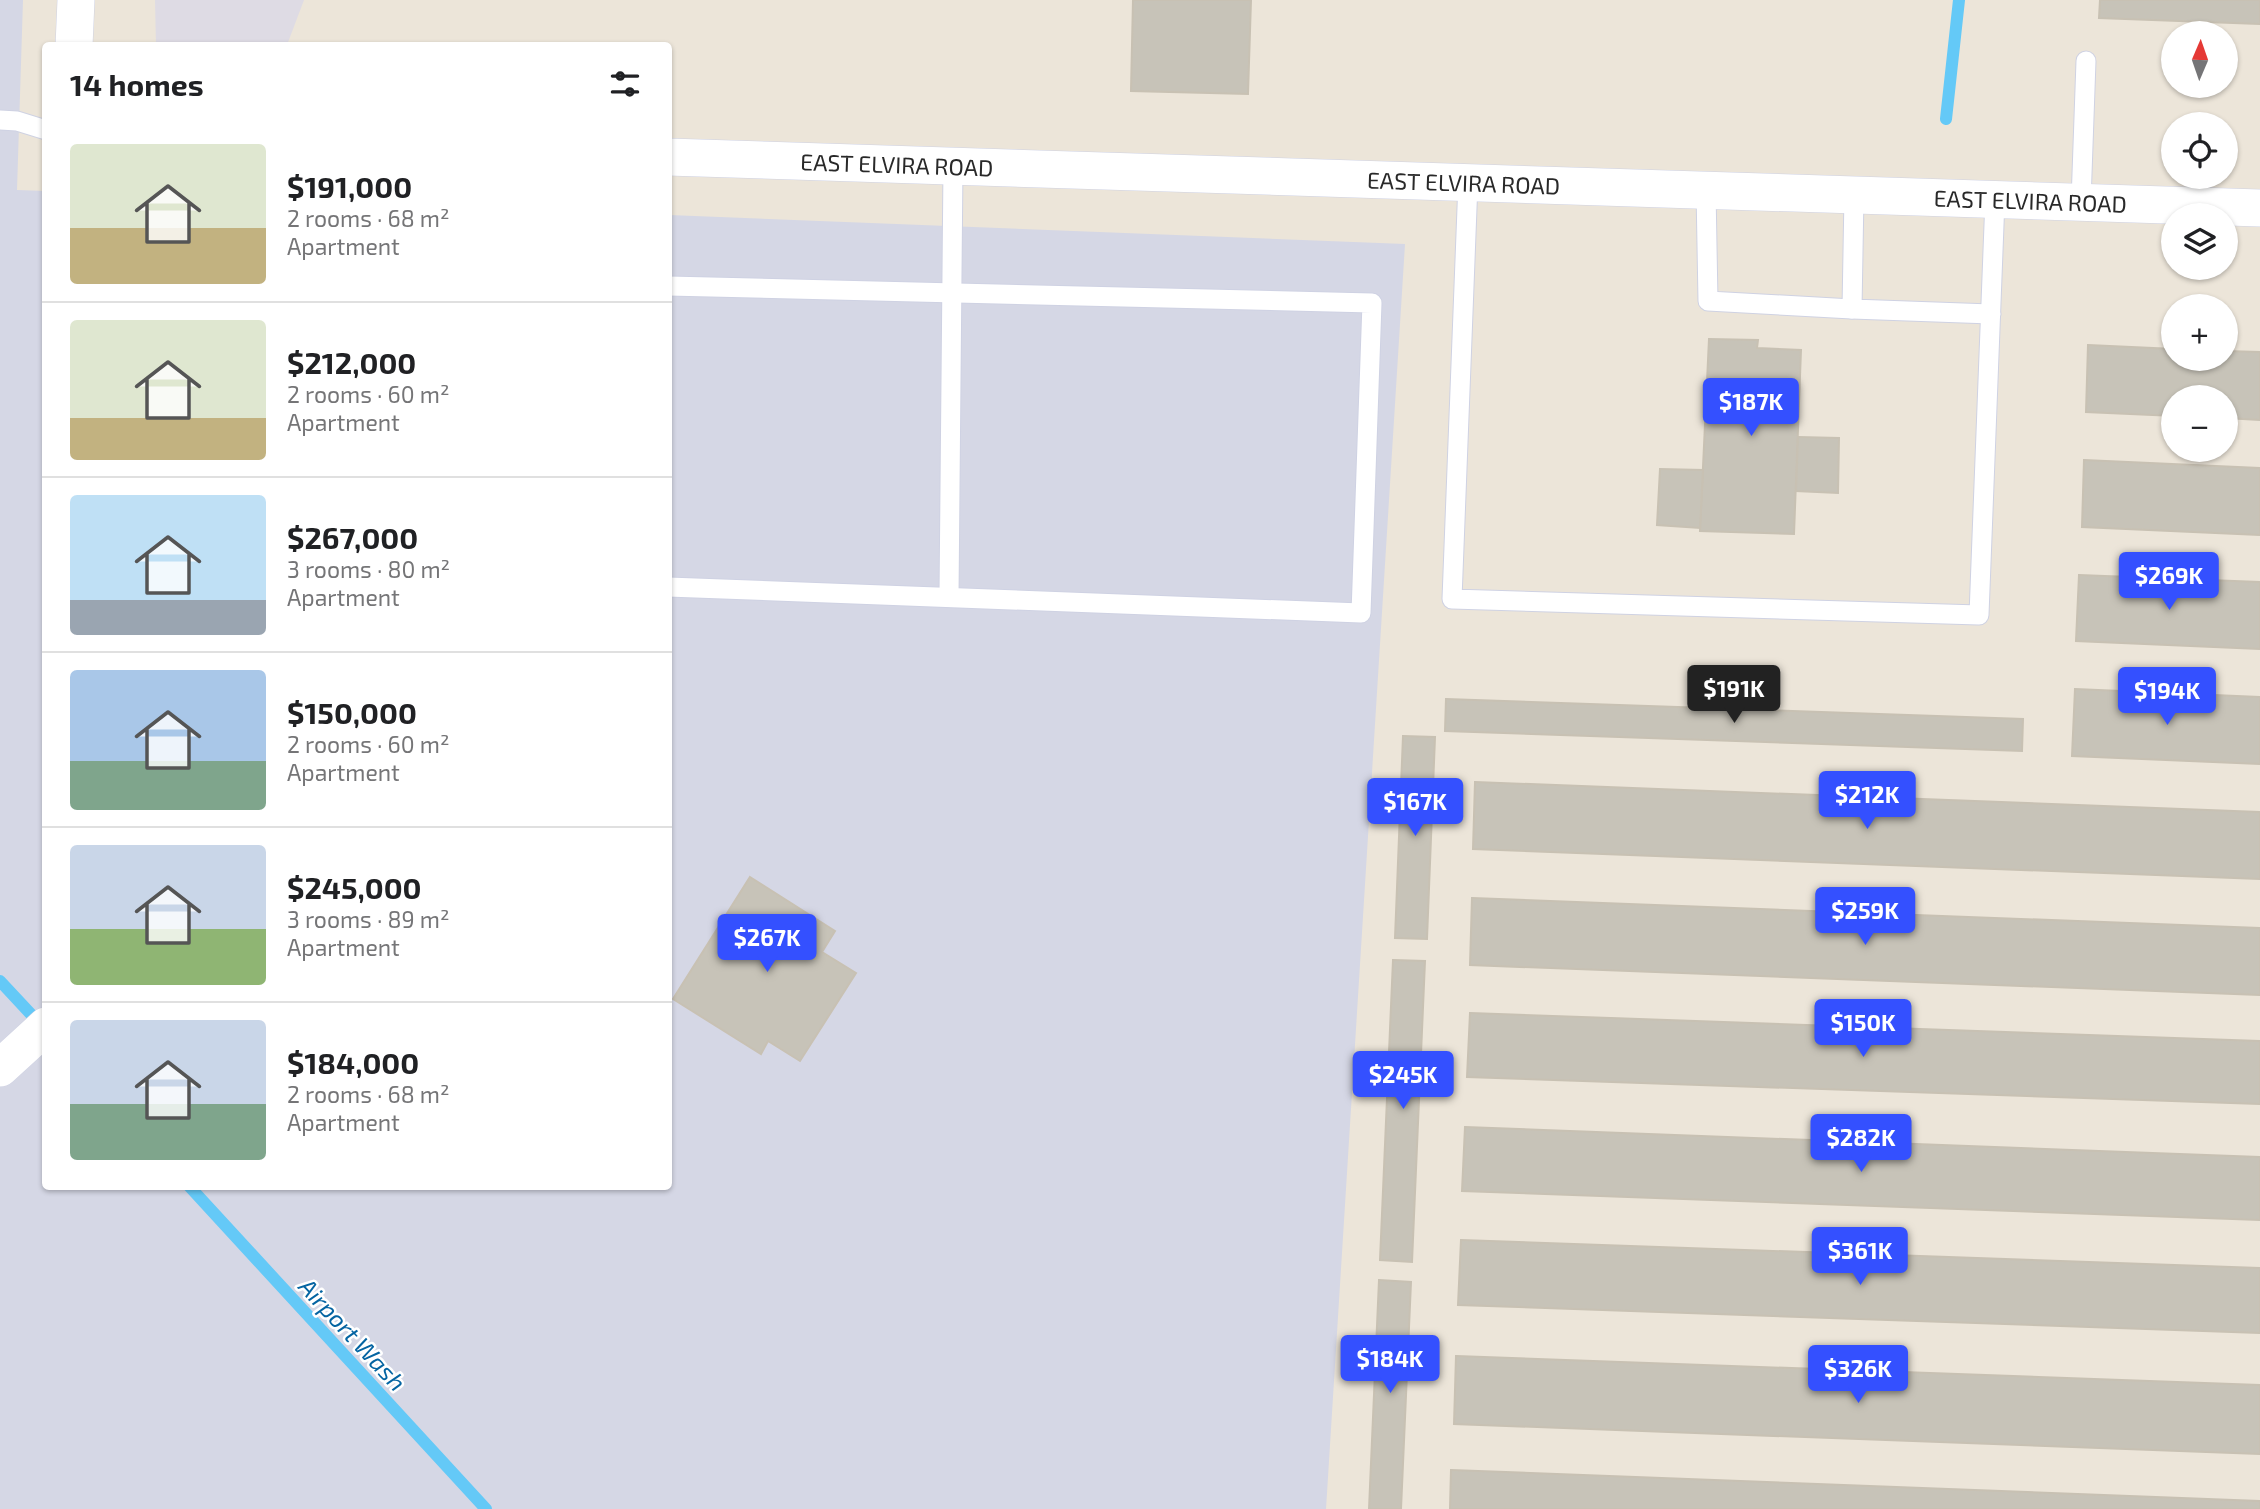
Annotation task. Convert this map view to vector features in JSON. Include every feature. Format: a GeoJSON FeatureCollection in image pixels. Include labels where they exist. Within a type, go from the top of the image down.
{"type":"FeatureCollection","features":[{"type":"Feature","properties":{"kind":"street"},"geometry":{"type":"LineString","coordinates":[[74,42],[76,0]]}},
{"type":"Feature","properties":{"kind":"street","name":"EAST ELVIRA ROAD"},"geometry":{"type":"LineString","coordinates":[[672,157],[2260,208]]}},
{"type":"Feature","properties":{"kind":"street"},"geometry":{"type":"LineString","coordinates":[[1,1068],[42,1030]]}},
{"type":"Feature","properties":{"kind":"lane"},"geometry":{"type":"LineString","coordinates":[[2081,202],[2086,61]]}},
{"type":"Feature","properties":{"kind":"lane"},"geometry":{"type":"LineString","coordinates":[[0,120],[17,121],[42,129]]}},
{"type":"Feature","properties":{"kind":"lane"},"geometry":{"type":"LineString","coordinates":[[949,596],[954,292],[953,166]]}},
{"type":"Feature","properties":{"kind":"lane"},"geometry":{"type":"LineString","coordinates":[[1468,183],[1452,599],[1979,615],[1996,200]]}},
{"type":"Feature","properties":{"kind":"lane"},"geometry":{"type":"LineString","coordinates":[[1706,190],[1708,301],[1991,314]]}},
{"type":"Feature","properties":{"kind":"lane"},"geometry":{"type":"LineString","coordinates":[[1852,309],[1854,195]]}},
{"type":"Feature","properties":{"kind":"lane"},"geometry":{"type":"LineString","coordinates":[[672,286],[1372,303],[1362,613],[672,587]]}},
{"type":"Feature","properties":{"kind":"shaded area"},"geometry":{"type":"Polygon","coordinates":[[[0,0],[23,0],[17,190],[42,191],[42,1190],[672,1190],[672,215],[1405,244],[1326,1509],[0,1509],[0,0]]]}},
{"type":"Feature","properties":{"kind":"shaded area"},"geometry":{"type":"Polygon","coordinates":[[[155,0],[304,0],[288,42],[156,42],[155,0]]]}},
{"type":"Feature","properties":{"kind":"building"},"geometry":{"type":"Polygon","coordinates":[[[1133,0],[1251,0],[1248,94],[1131,91],[1133,0]]]}},
{"type":"Feature","properties":{"kind":"building"},"geometry":{"type":"Polygon","coordinates":[[[2100,0],[2260,0],[2260,24],[2238,23],[2238,21],[2099,18],[2100,0]]]}},
{"type":"Feature","properties":{"kind":"building"},"geometry":{"type":"Polygon","coordinates":[[[1709,339],[1758,340],[1757,348],[1801,350],[1794,534],[1700,531],[1709,339]]]}},
{"type":"Feature","properties":{"kind":"building"},"geometry":{"type":"Polygon","coordinates":[[[2088,345],[2161,348],[2161,371],[2238,371],[2238,351],[2260,352],[2260,420],[2238,419],[2238,385],[2161,385],[2161,415],[2086,412],[2088,345]]]}},
{"type":"Feature","properties":{"kind":"building"},"geometry":{"type":"Polygon","coordinates":[[[1798,437],[1839,438],[1838,493],[1796,491],[1798,437]]]}},
{"type":"Feature","properties":{"kind":"building"},"geometry":{"type":"Polygon","coordinates":[[[2084,460],[2260,468],[2260,535],[2082,527],[2084,460]]]}},
{"type":"Feature","properties":{"kind":"building"},"geometry":{"type":"Polygon","coordinates":[[[1660,469],[1703,470],[1700,528],[1657,525],[1660,469]]]}},
{"type":"Feature","properties":{"kind":"building"},"geometry":{"type":"Polygon","coordinates":[[[2079,575],[2260,582],[2260,649],[2076,641],[2079,575]]]}},
{"type":"Feature","properties":{"kind":"building"},"geometry":{"type":"Polygon","coordinates":[[[2075,689],[2260,697],[2260,764],[2072,756],[2075,689]]]}},
{"type":"Feature","properties":{"kind":"building"},"geometry":{"type":"Polygon","coordinates":[[[1446,699],[2023,719],[2022,751],[1445,731],[1446,699]]]}},
{"type":"Feature","properties":{"kind":"building"},"geometry":{"type":"Polygon","coordinates":[[[1403,736],[1435,737],[1427,939],[1395,938],[1403,736]]]}},
{"type":"Feature","properties":{"kind":"building"},"geometry":{"type":"Polygon","coordinates":[[[1475,782],[2260,812],[2260,879],[1473,849],[1475,782]]]}},
{"type":"Feature","properties":{"kind":"building"},"geometry":{"type":"Polygon","coordinates":[[[750,877],[835,931],[822,952],[856,973],[800,1061],[768,1041],[761,1054],[673,999],[750,877]]]}},
{"type":"Feature","properties":{"kind":"building"},"geometry":{"type":"Polygon","coordinates":[[[1472,898],[2260,928],[2260,995],[1470,965],[1472,898]]]}},
{"type":"Feature","properties":{"kind":"building"},"geometry":{"type":"Polygon","coordinates":[[[1393,960],[1425,961],[1412,1262],[1380,1260],[1393,960]]]}},
{"type":"Feature","properties":{"kind":"building"},"geometry":{"type":"Polygon","coordinates":[[[1470,1013],[2260,1041],[2260,1104],[1467,1077],[1470,1013]]]}},
{"type":"Feature","properties":{"kind":"building"},"geometry":{"type":"Polygon","coordinates":[[[1465,1127],[2260,1157],[2260,1220],[1462,1191],[1465,1127]]]}},
{"type":"Feature","properties":{"kind":"building"},"geometry":{"type":"Polygon","coordinates":[[[1461,1240],[2260,1268],[2260,1333],[1458,1305],[1461,1240]]]}},
{"type":"Feature","properties":{"kind":"building"},"geometry":{"type":"Polygon","coordinates":[[[1379,1280],[1411,1282],[1401,1509],[1369,1509],[1379,1280]]]}},
{"type":"Feature","properties":{"kind":"building"},"geometry":{"type":"Polygon","coordinates":[[[1456,1356],[2260,1385],[2260,1454],[1454,1424],[1456,1356]]]}},
{"type":"Feature","properties":{"kind":"building"},"geometry":{"type":"Polygon","coordinates":[[[1451,1470],[2260,1501],[2260,1509],[1450,1509],[1451,1470]]]}},
{"type":"Feature","properties":{"kind":"waterway"},"geometry":{"type":"LineString","coordinates":[[1946,119],[1959,0]]}},
{"type":"Feature","properties":{"kind":"waterway","name":"Airport Wash"},"geometry":{"type":"LineString","coordinates":[[0,981],[41,1025]]}},
{"type":"Feature","properties":{"kind":"waterway","name":"Airport Wash"},"geometry":{"type":"LineString","coordinates":[[193,1190],[486,1509]]}}]}
